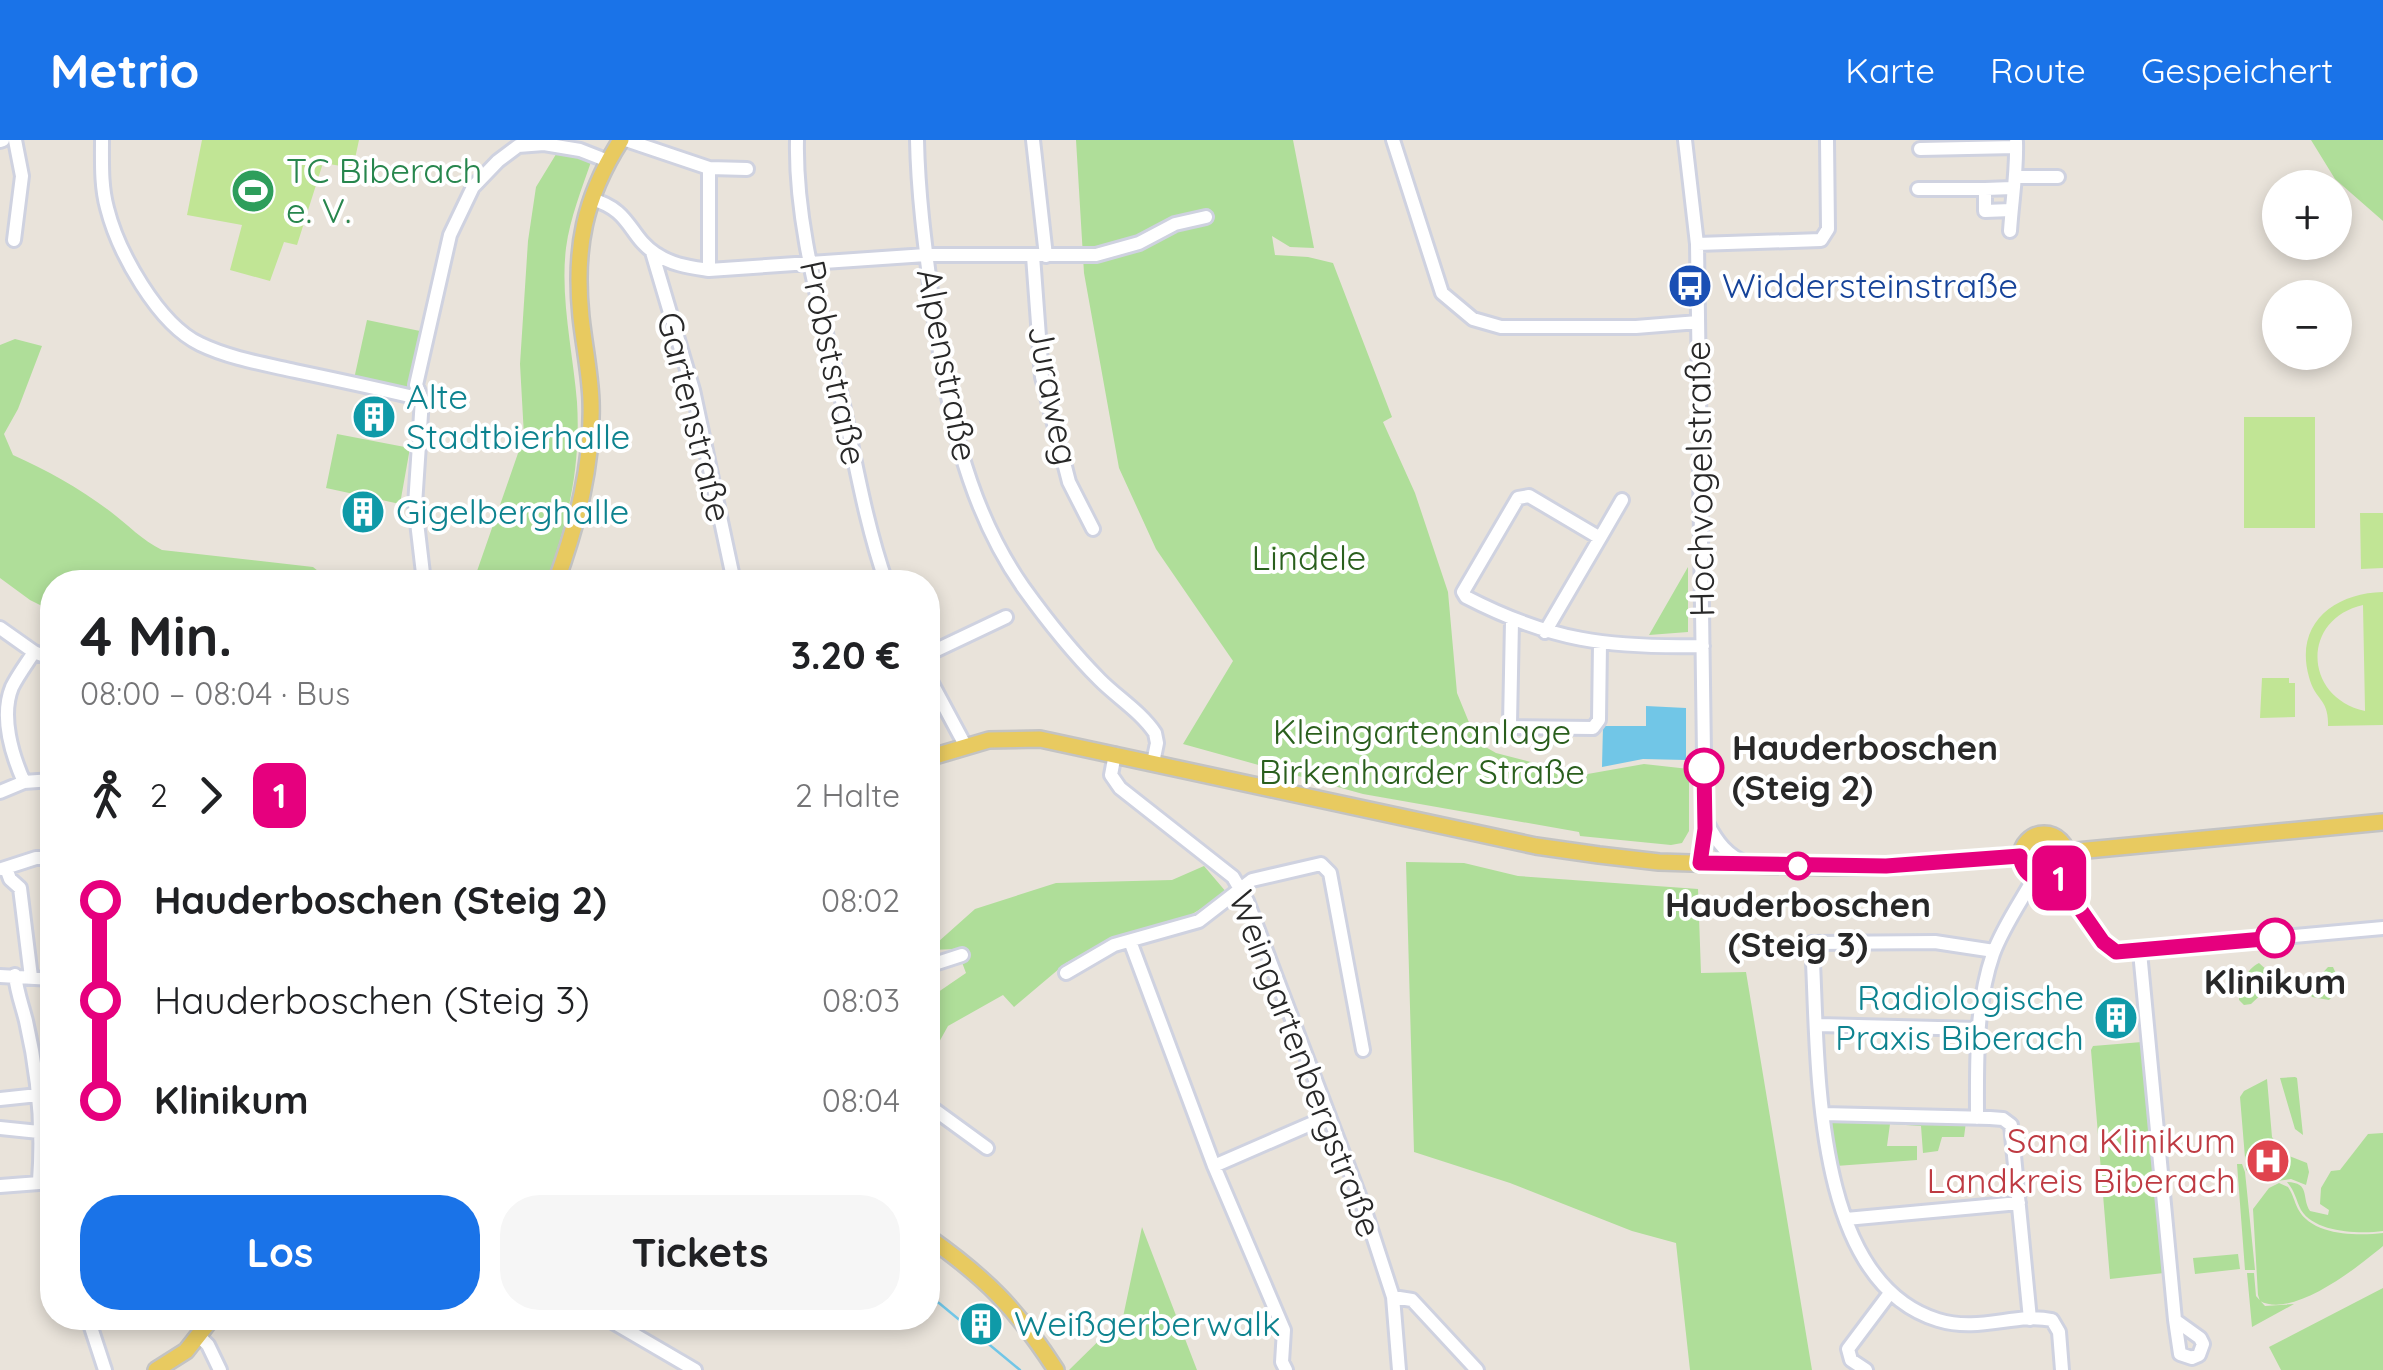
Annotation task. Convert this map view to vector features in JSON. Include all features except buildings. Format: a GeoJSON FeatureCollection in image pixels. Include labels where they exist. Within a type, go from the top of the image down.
{"type":"FeatureCollection","features":[{"type":"Feature","properties":{"kind":"main road"},"geometry":{"type":"LineString","coordinates":[[560,570],[575,528],[586,475],[591,401],[578,252],[591,200],[623,140]]}},
{"type":"Feature","properties":{"kind":"main road"},"geometry":{"type":"LineString","coordinates":[[940,753],[965,744],[1018,737],[1071,744],[1536,846],[1599,856],[1700,863],[1886,866],[2020,856]]}},
{"type":"Feature","properties":{"kind":"main road"},"geometry":{"type":"LineString","coordinates":[[2066,852],[2383,822]]}},
{"type":"Feature","properties":{"kind":"main road"},"geometry":{"type":"LineString","coordinates":[[2044,834],[2058,839],[2066,852],[2065,865],[2057,876],[2046,880],[2034,878],[2024,869],[2020,856],[2026,842],[2044,834]]}},
{"type":"Feature","properties":{"kind":"main road"},"geometry":{"type":"LineString","coordinates":[[940,1245],[976,1271],[1005,1300],[1056,1370]]}},
{"type":"Feature","properties":{"kind":"main road"},"geometry":{"type":"LineString","coordinates":[[156,1370],[186,1351],[203,1330]]}},
{"type":"Feature","properties":{"kind":"street"},"geometry":{"type":"LineString","coordinates":[[14,240],[22,176],[16,140]]}},
{"type":"Feature","properties":{"kind":"street"},"geometry":{"type":"LineString","coordinates":[[102,140],[107,210],[122,248],[151,298],[173,324],[198,344],[252,361],[422,399]]}},
{"type":"Feature","properties":{"kind":"street"},"geometry":{"type":"LineString","coordinates":[[623,140],[708,168],[748,169]]}},
{"type":"Feature","properties":{"kind":"street","name":"Probststraße"},"geometry":{"type":"LineString","coordinates":[[797,140],[796,161],[810,262],[866,516],[882,570]]}},
{"type":"Feature","properties":{"kind":"street","name":"Alpenstraße"},"geometry":{"type":"LineString","coordinates":[[917,140],[926,255],[950,420],[980,509],[998,547],[1045,616],[1096,676],[1150,725],[1158,742],[1153,763]]}},
{"type":"Feature","properties":{"kind":"street","name":"Juraweg"},"geometry":{"type":"LineString","coordinates":[[1034,140],[1042,377],[1070,482],[1093,529]]}},
{"type":"Feature","properties":{"kind":"street"},"geometry":{"type":"LineString","coordinates":[[1393,140],[1442,292],[1473,319],[1501,327],[1636,327],[1698,322]]}},
{"type":"Feature","properties":{"kind":"street","name":"Hochvogelstraße"},"geometry":{"type":"LineString","coordinates":[[1685,140],[1697,244],[1704,818],[1700,863]]}},
{"type":"Feature","properties":{"kind":"street"},"geometry":{"type":"LineString","coordinates":[[1697,244],[1822,240],[1828,229],[1827,140]]}},
{"type":"Feature","properties":{"kind":"street"},"geometry":{"type":"LineString","coordinates":[[423,570],[415,505],[422,399],[416,385],[450,235],[473,187],[518,146],[552,142],[608,162]]}},
{"type":"Feature","properties":{"kind":"street"},"geometry":{"type":"LineString","coordinates":[[1920,149],[2016,144],[2010,231]]}},
{"type":"Feature","properties":{"kind":"street"},"geometry":{"type":"LineString","coordinates":[[708,168],[709,270]]}},
{"type":"Feature","properties":{"kind":"street"},"geometry":{"type":"LineString","coordinates":[[1918,189],[1985,189],[2058,177]]}},
{"type":"Feature","properties":{"kind":"street"},"geometry":{"type":"LineString","coordinates":[[1985,189],[1985,211],[2011,210]]}},
{"type":"Feature","properties":{"kind":"street"},"geometry":{"type":"LineString","coordinates":[[591,200],[616,208],[652,252],[678,265],[709,270],[926,255],[1096,255],[1139,244],[1175,224],[1206,217]]}},
{"type":"Feature","properties":{"kind":"street","name":"Gartenstraße"},"geometry":{"type":"LineString","coordinates":[[652,252],[693,390],[731,570]]}},
{"type":"Feature","properties":{"kind":"street"},"geometry":{"type":"LineString","coordinates":[[1600,538],[1529,496],[1518,498],[1463,592],[1512,621],[1544,632],[1600,643],[1702,646]]}},
{"type":"Feature","properties":{"kind":"street"},"geometry":{"type":"LineString","coordinates":[[1544,632],[1622,500]]}},
{"type":"Feature","properties":{"kind":"street"},"geometry":{"type":"LineString","coordinates":[[940,648],[1006,617]]}},
{"type":"Feature","properties":{"kind":"street"},"geometry":{"type":"LineString","coordinates":[[1512,621],[1510,724],[1514,727],[1593,728],[1599,720],[1600,643]]}},
{"type":"Feature","properties":{"kind":"street"},"geometry":{"type":"LineString","coordinates":[[0,628],[40,655]]}},
{"type":"Feature","properties":{"kind":"street"},"geometry":{"type":"LineString","coordinates":[[24,782],[5,742],[4,701],[34,652]]}},
{"type":"Feature","properties":{"kind":"street"},"geometry":{"type":"LineString","coordinates":[[940,698],[965,744]]}},
{"type":"Feature","properties":{"kind":"street","name":"Weingartenbergstraße"},"geometry":{"type":"LineString","coordinates":[[1115,754],[1111,775],[1120,788],[1205,853],[1240,889],[1366,1212],[1393,1298],[1398,1370]]}},
{"type":"Feature","properties":{"kind":"street"},"geometry":{"type":"LineString","coordinates":[[0,792],[24,782],[40,781]]}},
{"type":"Feature","properties":{"kind":"street"},"geometry":{"type":"LineString","coordinates":[[1704,818],[1718,843],[1735,858],[1750,864]]}},
{"type":"Feature","properties":{"kind":"street"},"geometry":{"type":"LineString","coordinates":[[31,977],[20,888],[3,869],[40,858]]}},
{"type":"Feature","properties":{"kind":"street"},"geometry":{"type":"LineString","coordinates":[[1066,973],[1094,954],[1198,921],[1252,880],[1316,864],[1328,869],[1363,1050]]}},
{"type":"Feature","properties":{"kind":"street"},"geometry":{"type":"LineString","coordinates":[[2057,876],[2103,942],[2116,952],[2383,928]]}},
{"type":"Feature","properties":{"kind":"street"},"geometry":{"type":"LineString","coordinates":[[1977,1118],[1978,1030],[1994,951],[2034,878]]}},
{"type":"Feature","properties":{"kind":"street"},"geometry":{"type":"LineString","coordinates":[[1130,941],[1214,1166],[1284,1330],[1282,1362],[1286,1370]]}},
{"type":"Feature","properties":{"kind":"street"},"geometry":{"type":"LineString","coordinates":[[1994,951],[1935,942],[1812,944],[1823,1114],[1832,1170],[1846,1219],[1867,1262],[1890,1293],[1917,1312],[1964,1326],[2044,1318],[2056,1324],[2062,1370]]}},
{"type":"Feature","properties":{"kind":"street"},"geometry":{"type":"LineString","coordinates":[[2140,952],[2175,1320]]}},
{"type":"Feature","properties":{"kind":"street"},"geometry":{"type":"LineString","coordinates":[[940,962],[962,955]]}},
{"type":"Feature","properties":{"kind":"street"},"geometry":{"type":"LineString","coordinates":[[15,975],[18,1004],[25,1017],[40,1083]]}},
{"type":"Feature","properties":{"kind":"street"},"geometry":{"type":"LineString","coordinates":[[0,976],[40,978]]}},
{"type":"Feature","properties":{"kind":"street"},"geometry":{"type":"LineString","coordinates":[[1818,1025],[1978,1030]]}},
{"type":"Feature","properties":{"kind":"street"},"geometry":{"type":"LineString","coordinates":[[0,1099],[40,1096]]}},
{"type":"Feature","properties":{"kind":"street"},"geometry":{"type":"LineString","coordinates":[[940,1114],[987,1148]]}},
{"type":"Feature","properties":{"kind":"street"},"geometry":{"type":"LineString","coordinates":[[1823,1114],[2003,1119],[2012,1124],[2030,1319]]}},
{"type":"Feature","properties":{"kind":"street"},"geometry":{"type":"LineString","coordinates":[[1214,1166],[1329,1116]]}},
{"type":"Feature","properties":{"kind":"street"},"geometry":{"type":"LineString","coordinates":[[0,1128],[40,1126]]}},
{"type":"Feature","properties":{"kind":"street"},"geometry":{"type":"LineString","coordinates":[[0,1186],[40,1182]]}},
{"type":"Feature","properties":{"kind":"street"},"geometry":{"type":"LineString","coordinates":[[1846,1219],[2019,1203]]}},
{"type":"Feature","properties":{"kind":"street"},"geometry":{"type":"LineString","coordinates":[[1866,1370],[1851,1360],[1848,1349],[1890,1293]]}},
{"type":"Feature","properties":{"kind":"street"},"geometry":{"type":"LineString","coordinates":[[1393,1298],[1412,1300],[1477,1370]]}},
{"type":"Feature","properties":{"kind":"street"},"geometry":{"type":"LineString","coordinates":[[92,1330],[105,1370]]}},
{"type":"Feature","properties":{"kind":"street"},"geometry":{"type":"LineString","coordinates":[[624,1330],[677,1366],[695,1370]]}},
{"type":"Feature","properties":{"kind":"street"},"geometry":{"type":"LineString","coordinates":[[199,1336],[220,1370]]}},
{"type":"Feature","properties":{"kind":"green space","name":"TC Biberach e. V."},"geometry":{"type":"Polygon","coordinates":[[[202,140],[359,140],[353,168],[323,163],[297,245],[284,242],[270,281],[230,270],[242,225],[187,215],[202,140]]]}},
{"type":"Feature","properties":{"kind":"green space","name":"Lindele"},"geometry":{"type":"Polygon","coordinates":[[[1076,140],[1293,140],[1314,248],[1290,247],[1272,236],[1275,255],[1333,263],[1392,417],[1383,422],[1415,493],[1448,592],[1457,693],[1477,742],[1496,753],[1582,775],[1644,764],[1689,769],[1689,831],[1682,843],[1580,836],[1579,832],[1363,794],[1183,744],[1233,661],[1156,549],[1119,468],[1084,273],[1076,140]]]}},
{"type":"Feature","properties":{"kind":"green space"},"geometry":{"type":"Polygon","coordinates":[[[2311,140],[2383,140],[2383,221],[2352,194],[2352,170],[2329,170],[2311,140]]]}},
{"type":"Feature","properties":{"kind":"green space"},"geometry":{"type":"Polygon","coordinates":[[[558,151],[592,159],[566,248],[566,306],[578,426],[575,472],[567,516],[550,570],[477,570],[524,436],[520,364],[528,241],[536,187],[558,151]]]}},
{"type":"Feature","properties":{"kind":"green space"},"geometry":{"type":"Polygon","coordinates":[[[367,320],[420,331],[407,390],[354,379],[367,320]]]}},
{"type":"Feature","properties":{"kind":"green space"},"geometry":{"type":"Polygon","coordinates":[[[15,339],[42,346],[4,434],[13,455],[76,488],[162,550],[317,570],[40,570],[40,605],[30,600],[0,578],[0,345],[15,339]]]}},
{"type":"Feature","properties":{"kind":"green space"},"geometry":{"type":"Polygon","coordinates":[[[2244,417],[2315,417],[2315,528],[2244,528],[2244,417]]]}},
{"type":"Feature","properties":{"kind":"green space"},"geometry":{"type":"Polygon","coordinates":[[[337,434],[410,448],[400,504],[326,488],[337,434]]]}},
{"type":"Feature","properties":{"kind":"green space"},"geometry":{"type":"Polygon","coordinates":[[[2360,513],[2383,513],[2383,568],[2361,569],[2360,513]]]}},
{"type":"Feature","properties":{"kind":"green space"},"geometry":{"type":"Polygon","coordinates":[[[1688,567],[1688,632],[1649,635],[1688,567]]]}},
{"type":"Feature","properties":{"kind":"green space"},"geometry":{"type":"Polygon","coordinates":[[[2383,592],[2383,725],[2328,726],[2326,710],[2309,677],[2307,641],[2322,615],[2334,605],[2383,592]],[[2363,605],[2343,613],[2328,626],[2320,641],[2318,658],[2321,675],[2330,690],[2345,703],[2365,711],[2363,605]]]}},
{"type":"Feature","properties":{"kind":"green space"},"geometry":{"type":"Polygon","coordinates":[[[2262,678],[2289,678],[2289,683],[2295,683],[2295,717],[2260,718],[2262,678]]]}},
{"type":"Feature","properties":{"kind":"green space"},"geometry":{"type":"Polygon","coordinates":[[[2043,839],[2055,844],[2060,856],[2055,868],[2043,873],[2031,868],[2026,856],[2031,844],[2043,839]]]}},
{"type":"Feature","properties":{"kind":"green space"},"geometry":{"type":"Polygon","coordinates":[[[1406,862],[1464,863],[1518,876],[1698,889],[1701,973],[1746,972],[1812,1370],[1690,1370],[1676,1243],[1632,1231],[1510,1183],[1414,1152],[1406,862]]]}},
{"type":"Feature","properties":{"kind":"green space"},"geometry":{"type":"Polygon","coordinates":[[[1204,866],[1227,893],[1179,922],[1108,940],[1066,963],[1014,1007],[1003,995],[948,1026],[940,1040],[940,991],[966,973],[957,949],[940,950],[940,940],[975,909],[1056,883],[1172,880],[1204,866]]]}},
{"type":"Feature","properties":{"kind":"green space"},"geometry":{"type":"Polygon","coordinates":[[[2259,963],[2269,972],[2269,987],[2251,1004],[2244,1005],[2239,1000],[2242,984],[2259,963]]]}},
{"type":"Feature","properties":{"kind":"green space"},"geometry":{"type":"Polygon","coordinates":[[[2328,967],[2333,967],[2340,983],[2337,992],[2329,1000],[2312,997],[2308,989],[2328,967]]]}},
{"type":"Feature","properties":{"kind":"green space"},"geometry":{"type":"Polygon","coordinates":[[[2142,1042],[2164,1273],[2110,1279],[2091,1050],[2093,1046],[2142,1042]]]}},
{"type":"Feature","properties":{"kind":"green space"},"geometry":{"type":"Polygon","coordinates":[[[2295,1077],[2303,1135],[2295,1129],[2280,1078],[2295,1077]]]}},
{"type":"Feature","properties":{"kind":"green space"},"geometry":{"type":"Polygon","coordinates":[[[2267,1079],[2272,1137],[2284,1154],[2307,1163],[2306,1185],[2291,1179],[2263,1183],[2246,1170],[2240,1097],[2267,1079]]]}},
{"type":"Feature","properties":{"kind":"green space"},"geometry":{"type":"Polygon","coordinates":[[[1835,1118],[1966,1122],[1964,1137],[1942,1137],[1938,1151],[1923,1153],[1921,1126],[1890,1124],[1887,1146],[1917,1146],[1917,1160],[1836,1166],[1830,1122],[1835,1118]]]}},
{"type":"Feature","properties":{"kind":"green space"},"geometry":{"type":"Polygon","coordinates":[[[2383,1133],[2383,1231],[2327,1228],[2308,1218],[2287,1182],[2302,1188],[2310,1211],[2328,1215],[2329,1210],[2320,1204],[2321,1188],[2331,1171],[2340,1170],[2368,1134],[2383,1133]]]}},
{"type":"Feature","properties":{"kind":"green space"},"geometry":{"type":"Polygon","coordinates":[[[2237,1164],[2242,1164],[2245,1172],[2255,1270],[2245,1270],[2237,1164]]]}},
{"type":"Feature","properties":{"kind":"green space"},"geometry":{"type":"Polygon","coordinates":[[[2279,1183],[2288,1187],[2298,1209],[2314,1225],[2349,1234],[2383,1233],[2383,1246],[2324,1288],[2290,1303],[2274,1305],[2260,1301],[2258,1295],[2253,1209],[2269,1188],[2279,1183]]]}},
{"type":"Feature","properties":{"kind":"green space"},"geometry":{"type":"Polygon","coordinates":[[[1142,1227],[1197,1370],[1069,1370],[1123,1317],[1142,1227]]]}},
{"type":"Feature","properties":{"kind":"green space"},"geometry":{"type":"Polygon","coordinates":[[[2238,1254],[2240,1269],[2195,1274],[2193,1258],[2238,1254]]]}},
{"type":"Feature","properties":{"kind":"green space"},"geometry":{"type":"Polygon","coordinates":[[[2247,1273],[2254,1273],[2256,1296],[2265,1306],[2294,1304],[2252,1327],[2247,1273]]]}},
{"type":"Feature","properties":{"kind":"green space"},"geometry":{"type":"Polygon","coordinates":[[[2383,1288],[2383,1370],[2281,1370],[2269,1347],[2383,1288]]]}},
{"type":"Feature","properties":{"kind":"water"},"geometry":{"type":"Polygon","coordinates":[[[1646,706],[1686,708],[1686,760],[1643,759],[1602,767],[1603,726],[1646,726],[1646,706]]]}},
{"type":"Feature","properties":{"kind":"waterway"},"geometry":{"type":"LineString","coordinates":[[940,1304],[1020,1370]]}},
{"type":"Feature","properties":{"kind":"bus line","name":"1"},"geometry":{"type":"LineString","coordinates":[[1704,768],[1705,829],[1700,863],[1886,866],[2020,856],[2024,869],[2034,878],[2046,880],[2057,876],[2103,942],[2116,952],[2275,938]]}},
{"type":"Feature","properties":{"kind":"place","name":"TC Biberach e. V."},"geometry":{"type":"Point","coordinates":[253,191]}},
{"type":"Feature","properties":{"kind":"place","name":"Widdersteinstraße"},"geometry":{"type":"Point","coordinates":[1690,286]}},
{"type":"Feature","properties":{"kind":"place","name":"Alte Stadtbierhalle"},"geometry":{"type":"Point","coordinates":[374,417]}},
{"type":"Feature","properties":{"kind":"place","name":"Gigelberghalle"},"geometry":{"type":"Point","coordinates":[363,512]}},
{"type":"Feature","properties":{"kind":"place","name":"Hauderboschen (Steig 2)"},"geometry":{"type":"Point","coordinates":[1704,768]}},
{"type":"Feature","properties":{"kind":"place","name":"Hauderboschen (Steig 3)"},"geometry":{"type":"Point","coordinates":[1798,866]}},
{"type":"Feature","properties":{"kind":"place","name":"Klinikum"},"geometry":{"type":"Point","coordinates":[2275,938]}},
{"type":"Feature","properties":{"kind":"place","name":"Radiologische Praxis Biberach"},"geometry":{"type":"Point","coordinates":[2116,1018]}},
{"type":"Feature","properties":{"kind":"place","name":"Sana Klinikum Landkreis Biberach"},"geometry":{"type":"Point","coordinates":[2268,1161]}},
{"type":"Feature","properties":{"kind":"place","name":"Weißgerberwalk"},"geometry":{"type":"Point","coordinates":[981,1324]}},
{"type":"Feature","properties":{"kind":"park label","name":"Kleingartenanlage Birkenharder Straße"},"geometry":{"type":"Point","coordinates":[1422,752]}}]}
